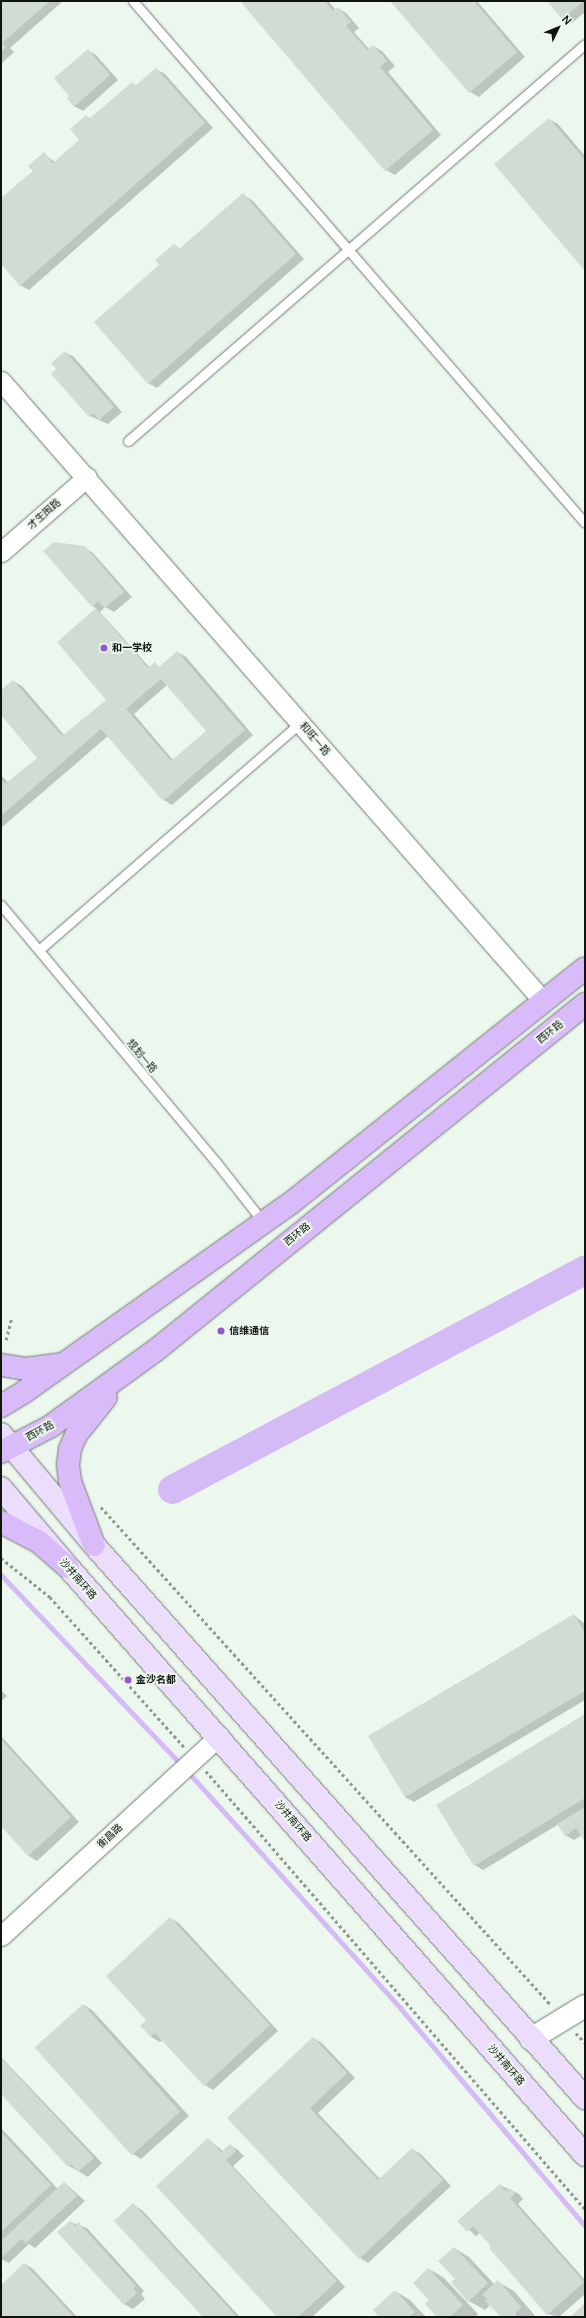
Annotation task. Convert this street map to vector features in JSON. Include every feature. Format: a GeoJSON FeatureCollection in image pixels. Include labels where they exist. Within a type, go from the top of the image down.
{"type":"FeatureCollection","features":[{"type":"Feature","properties":{"kind":"main road"},"geometry":{"type":"LineString","coordinates":[[1,1406],[67,1362],[263,1222],[585,968]]}},
{"type":"Feature","properties":{"kind":"main road","name":"西环路"},"geometry":{"type":"LineString","coordinates":[[4,1444],[51,1426],[122,1376],[585,1004]]}},
{"type":"Feature","properties":{"kind":"main road"},"geometry":{"type":"LineString","coordinates":[[1,1365],[40,1368],[67,1362]]}},
{"type":"Feature","properties":{"kind":"main road"},"geometry":{"type":"LineString","coordinates":[[94,1546],[70,1481],[70,1449],[76,1435],[122,1376]]}},
{"type":"Feature","properties":{"kind":"main road"},"geometry":{"type":"LineString","coordinates":[[4,1444],[585,2098]]}},
{"type":"Feature","properties":{"kind":"main road","name":"沙井南环路"},"geometry":{"type":"LineString","coordinates":[[1,1488],[68,1567],[585,2155]]}},
{"type":"Feature","properties":{"kind":"main road"},"geometry":{"type":"LineString","coordinates":[[1,1522],[39,1542],[68,1567]]}},
{"type":"Feature","properties":{"kind":"street","name":"和旺一路"},"geometry":{"type":"LineString","coordinates":[[1,381],[87,477],[543,1002]]}},
{"type":"Feature","properties":{"kind":"street","name":"才生围路"},"geometry":{"type":"LineString","coordinates":[[1,552],[87,477]]}},
{"type":"Feature","properties":{"kind":"street","name":"衡昌路"},"geometry":{"type":"LineString","coordinates":[[1,1936],[218,1736]]}},
{"type":"Feature","properties":{"kind":"street"},"geometry":{"type":"LineString","coordinates":[[531,2039],[585,2006]]}},
{"type":"Feature","properties":{"kind":"lane"},"geometry":{"type":"LineString","coordinates":[[133,1],[585,523]]}},
{"type":"Feature","properties":{"kind":"lane"},"geometry":{"type":"LineString","coordinates":[[128,441],[585,44]]}},
{"type":"Feature","properties":{"kind":"lane"},"geometry":{"type":"LineString","coordinates":[[40,949],[300,722]]}},
{"type":"Feature","properties":{"kind":"lane","name":"规划一路"},"geometry":{"type":"LineString","coordinates":[[1,905],[40,949],[263,1222]]}},
{"type":"Feature","properties":{"kind":"path"},"geometry":{"type":"LineString","coordinates":[[6,1340],[11,1320]]}},
{"type":"Feature","properties":{"kind":"path"},"geometry":{"type":"LineString","coordinates":[[96,1501],[585,2043]]}},
{"type":"Feature","properties":{"kind":"path"},"geometry":{"type":"LineString","coordinates":[[1,1558],[50,1597],[194,1758],[585,2209]]}},
{"type":"Feature","properties":{"kind":"building"},"geometry":{"type":"Polygon","coordinates":[[[1,1],[50,1],[2,43],[6,47],[1,52],[1,1]]]}},
{"type":"Feature","properties":{"kind":"building"},"geometry":{"type":"Polygon","coordinates":[[[240,1],[325,1],[333,11],[338,7],[351,22],[346,26],[367,50],[373,45],[387,61],[380,67],[433,130],[385,171],[240,1]]]}},
{"type":"Feature","properties":{"kind":"building"},"geometry":{"type":"Polygon","coordinates":[[[390,1],[474,1],[517,52],[469,93],[390,1]]]}},
{"type":"Feature","properties":{"kind":"building"},"geometry":{"type":"Polygon","coordinates":[[[547,1],[584,1],[562,19],[547,1]]]}},
{"type":"Feature","properties":{"kind":"building"},"geometry":{"type":"Polygon","coordinates":[[[88,49],[110,75],[74,107],[67,98],[69,96],[54,78],[88,49]]]}},
{"type":"Feature","properties":{"kind":"building"},"geometry":{"type":"Polygon","coordinates":[[[156,68],[205,123],[20,286],[1,264],[1,198],[33,171],[28,166],[44,152],[53,163],[79,140],[70,129],[86,115],[89,119],[132,82],[135,86],[156,68]]]}},
{"type":"Feature","properties":{"kind":"building"},"geometry":{"type":"Polygon","coordinates":[[[549,118],[585,160],[585,271],[494,164],[549,118]]]}},
{"type":"Feature","properties":{"kind":"building"},"geometry":{"type":"Polygon","coordinates":[[[243,193],[296,254],[148,384],[94,322],[159,265],[155,260],[174,244],[179,249],[243,193]]]}},
{"type":"Feature","properties":{"kind":"building"},"geometry":{"type":"Polygon","coordinates":[[[65,351],[114,407],[99,420],[93,413],[89,417],[51,374],[56,369],[51,363],[65,351]]]}},
{"type":"Feature","properties":{"kind":"building"},"geometry":{"type":"Polygon","coordinates":[[[54,542],[85,546],[124,592],[105,608],[98,601],[92,607],[43,551],[54,542]]]}},
{"type":"Feature","properties":{"kind":"building"},"geometry":{"type":"Polygon","coordinates":[[[96,608],[148,668],[155,662],[159,667],[177,651],[245,730],[163,801],[101,729],[1,816],[1,779],[5,784],[37,758],[1,715],[1,690],[13,680],[62,736],[106,700],[57,642],[96,608]],[[161,679],[126,709],[171,761],[206,731],[161,679]]]}},
{"type":"Feature","properties":{"kind":"building"},"geometry":{"type":"Polygon","coordinates":[[[574,1614],[585,1633],[585,1691],[405,1797],[368,1736],[574,1614]]]}},
{"type":"Feature","properties":{"kind":"building"},"geometry":{"type":"Polygon","coordinates":[[[585,1714],[585,1798],[474,1866],[436,1805],[585,1714]]]}},
{"type":"Feature","properties":{"kind":"building"},"geometry":{"type":"Polygon","coordinates":[[[1,1739],[71,1817],[28,1856],[1,1826],[1,1739]]]}},
{"type":"Feature","properties":{"kind":"building"},"geometry":{"type":"Polygon","coordinates":[[[585,1807],[585,1842],[576,1828],[565,1836],[557,1824],[585,1807]]]}},
{"type":"Feature","properties":{"kind":"building"},"geometry":{"type":"Polygon","coordinates":[[[170,1917],[270,2025],[204,2086],[155,2033],[151,2037],[140,2026],[146,2020],[106,1976],[170,1917]]]}},
{"type":"Feature","properties":{"kind":"building"},"geometry":{"type":"Polygon","coordinates":[[[83,2004],[180,2112],[132,2155],[35,2047],[83,2004]]]}},
{"type":"Feature","properties":{"kind":"building"},"geometry":{"type":"Polygon","coordinates":[[[313,2037],[347,2073],[310,2108],[378,2180],[412,2148],[443,2180],[359,2259],[227,2118],[313,2037]]]}},
{"type":"Feature","properties":{"kind":"building"},"geometry":{"type":"Polygon","coordinates":[[[1,2058],[94,2158],[78,2172],[71,2164],[68,2167],[1,2094],[1,2058]]]}},
{"type":"Feature","properties":{"kind":"building"},"geometry":{"type":"Polygon","coordinates":[[[1,2132],[51,2185],[1,2232],[1,2132]]]}},
{"type":"Feature","properties":{"kind":"building"},"geometry":{"type":"Polygon","coordinates":[[[208,2138],[221,2152],[230,2144],[236,2151],[226,2160],[337,2281],[298,2317],[277,2317],[156,2186],[208,2138]]]}},
{"type":"Feature","properties":{"kind":"building"},"geometry":{"type":"Polygon","coordinates":[[[64,2182],[77,2196],[26,2243],[21,2239],[1,2258],[1,2241],[64,2182]]]}},
{"type":"Feature","properties":{"kind":"building"},"geometry":{"type":"Polygon","coordinates":[[[500,2184],[506,2191],[510,2188],[515,2194],[510,2198],[584,2282],[547,2315],[489,2248],[491,2246],[473,2226],[467,2232],[457,2221],[500,2184]]]}},
{"type":"Feature","properties":{"kind":"building"},"geometry":{"type":"Polygon","coordinates":[[[133,2203],[237,2317],[203,2317],[114,2221],[133,2203]]]}},
{"type":"Feature","properties":{"kind":"building"},"geometry":{"type":"Polygon","coordinates":[[[70,2221],[75,2226],[78,2222],[136,2286],[133,2289],[137,2293],[124,2305],[57,2232],[70,2221]]]}},
{"type":"Feature","properties":{"kind":"building"},"geometry":{"type":"Polygon","coordinates":[[[454,2247],[488,2283],[468,2302],[451,2282],[455,2279],[438,2261],[454,2247]]]}},
{"type":"Feature","properties":{"kind":"building"},"geometry":{"type":"Polygon","coordinates":[[[24,2263],[74,2317],[1,2317],[1,2285],[24,2263]]]}},
{"type":"Feature","properties":{"kind":"building"},"geometry":{"type":"Polygon","coordinates":[[[428,2268],[463,2305],[450,2317],[437,2317],[425,2304],[429,2300],[413,2283],[428,2268]]]}},
{"type":"Feature","properties":{"kind":"building"},"geometry":{"type":"Polygon","coordinates":[[[498,2280],[521,2307],[516,2312],[516,2317],[501,2317],[485,2301],[487,2299],[482,2295],[498,2280]]]}},
{"type":"Feature","properties":{"kind":"building"},"geometry":{"type":"Polygon","coordinates":[[[395,2290],[415,2312],[409,2317],[379,2317],[373,2310],[395,2290]]]}},
{"type":"Feature","properties":{"kind":"building"},"geometry":{"type":"Polygon","coordinates":[[[585,2303],[585,2317],[570,2317],[585,2303]]]}},
{"type":"Feature","properties":{"kind":"waterway"},"geometry":{"type":"LineString","coordinates":[[172,1489],[585,1269]]}},
{"type":"Feature","properties":{"kind":"waterway"},"geometry":{"type":"LineString","coordinates":[[1,1575],[181,1765]]}},
{"type":"Feature","properties":{"kind":"waterway"},"geometry":{"type":"LineString","coordinates":[[187,1771],[401,2009],[585,2226]]}},
{"type":"Feature","properties":{"kind":"place","name":"和一学校"},"geometry":{"type":"Point","coordinates":[104,648]}},
{"type":"Feature","properties":{"kind":"place","name":"信维通信"},"geometry":{"type":"Point","coordinates":[221,1331]}},
{"type":"Feature","properties":{"kind":"place","name":"金沙名都"},"geometry":{"type":"Point","coordinates":[128,1680]}}]}
